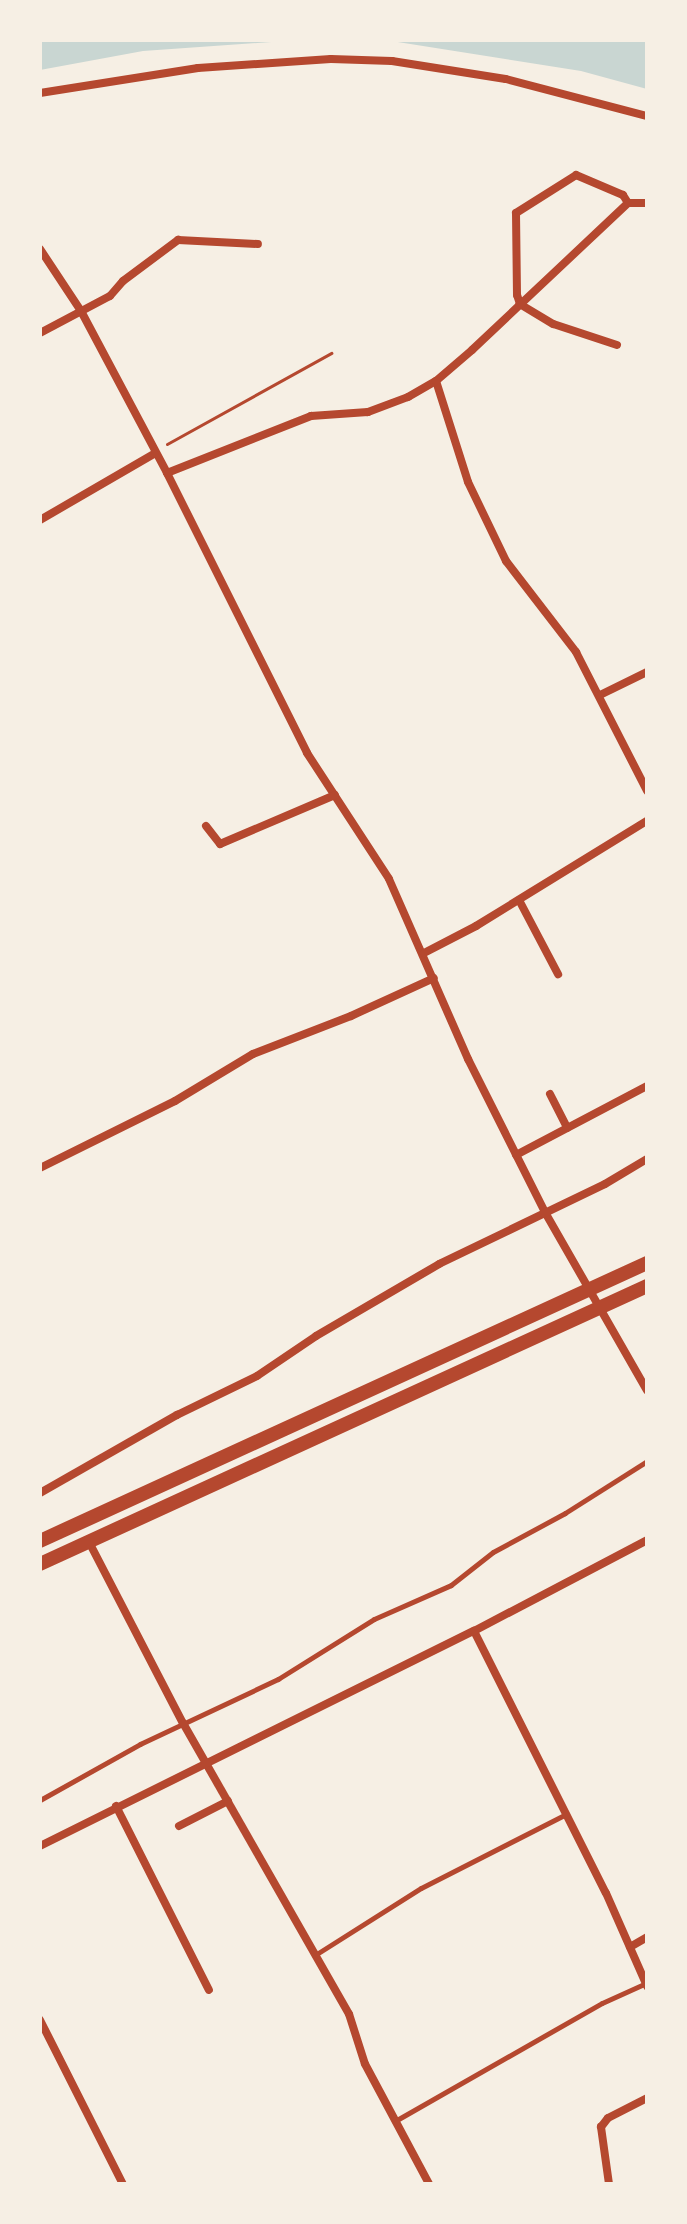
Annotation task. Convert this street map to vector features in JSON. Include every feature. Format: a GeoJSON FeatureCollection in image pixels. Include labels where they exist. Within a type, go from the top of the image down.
{"type":"FeatureCollection","features":[{"type":"Feature","properties":{"kind":"main road"},"geometry":{"type":"LineString","coordinates":[[40,1541],[647,1263]]}},
{"type":"Feature","properties":{"kind":"main road"},"geometry":{"type":"LineString","coordinates":[[40,1564],[647,1286]]}},
{"type":"Feature","properties":{"kind":"street"},"geometry":{"type":"LineString","coordinates":[[40,93],[198,68],[331,59],[392,61],[506,79],[647,116]]}},
{"type":"Feature","properties":{"kind":"street"},"geometry":{"type":"LineString","coordinates":[[617,345],[553,324],[520,304],[517,295],[516,213],[576,175],[623,195],[628,203]]}},
{"type":"Feature","properties":{"kind":"street"},"geometry":{"type":"LineString","coordinates":[[167,473],[311,416],[368,412],[387,407],[436,381],[628,203],[647,203]]}},
{"type":"Feature","properties":{"kind":"street"},"geometry":{"type":"LineString","coordinates":[[40,333],[110,296],[123,281],[178,240],[258,244]]}},
{"type":"Feature","properties":{"kind":"street"},"geometry":{"type":"LineString","coordinates":[[40,249],[81,311],[154,454],[167,473],[307,753],[389,879],[468,1059],[516,1155],[588,1290],[602,1308],[647,1390]]}},
{"type":"Feature","properties":{"kind":"street"},"geometry":{"type":"LineString","coordinates":[[436,381],[468,482],[506,561],[576,652],[647,791]]}},
{"type":"Feature","properties":{"kind":"street"},"geometry":{"type":"LineString","coordinates":[[40,520],[154,454]]}},
{"type":"Feature","properties":{"kind":"street"},"geometry":{"type":"LineString","coordinates":[[600,695],[647,672]]}},
{"type":"Feature","properties":{"kind":"street"},"geometry":{"type":"LineString","coordinates":[[206,826],[220,844],[335,795]]}},
{"type":"Feature","properties":{"kind":"street"},"geometry":{"type":"LineString","coordinates":[[424,953],[519,900],[647,821]]}},
{"type":"Feature","properties":{"kind":"street"},"geometry":{"type":"LineString","coordinates":[[519,900],[558,974]]}},
{"type":"Feature","properties":{"kind":"street"},"geometry":{"type":"LineString","coordinates":[[40,1168],[175,1101],[253,1054],[351,1016],[434,978]]}},
{"type":"Feature","properties":{"kind":"street"},"geometry":{"type":"LineString","coordinates":[[516,1155],[647,1086]]}},
{"type":"Feature","properties":{"kind":"street"},"geometry":{"type":"LineString","coordinates":[[550,1094],[567,1128]]}},
{"type":"Feature","properties":{"kind":"street"},"geometry":{"type":"LineString","coordinates":[[40,1493],[177,1415],[257,1376],[316,1336],[439,1264],[546,1214],[647,1159]]}},
{"type":"Feature","properties":{"kind":"street"},"geometry":{"type":"LineString","coordinates":[[40,1846],[205,1761],[474,1631],[647,1540]]}},
{"type":"Feature","properties":{"kind":"street"},"geometry":{"type":"LineString","coordinates":[[89,1542],[183,1723],[349,2014],[365,2064],[429,2184]]}},
{"type":"Feature","properties":{"kind":"street"},"geometry":{"type":"LineString","coordinates":[[474,1631],[567,1813],[646,1984]]}},
{"type":"Feature","properties":{"kind":"street"},"geometry":{"type":"LineString","coordinates":[[179,1826],[228,1801]]}},
{"type":"Feature","properties":{"kind":"street"},"geometry":{"type":"LineString","coordinates":[[116,1806],[209,1990]]}},
{"type":"Feature","properties":{"kind":"street"},"geometry":{"type":"LineString","coordinates":[[630,1947],[647,1937]]}},
{"type":"Feature","properties":{"kind":"street"},"geometry":{"type":"LineString","coordinates":[[40,2020],[123,2184]]}},
{"type":"Feature","properties":{"kind":"street"},"geometry":{"type":"LineString","coordinates":[[609,2184],[601,2127],[608,2118],[647,2098]]}},
{"type":"Feature","properties":{"kind":"lane"},"geometry":{"type":"LineString","coordinates":[[40,1800],[183,1723],[278,1679],[374,1619],[451,1585],[493,1552],[565,1513],[647,1461]]}},
{"type":"Feature","properties":{"kind":"lane"},"geometry":{"type":"LineString","coordinates":[[315,1955],[421,1888],[567,1813]]}},
{"type":"Feature","properties":{"kind":"lane"},"geometry":{"type":"LineString","coordinates":[[395,2121],[602,2003],[646,1984]]}},
{"type":"Feature","properties":{"kind":"path"},"geometry":{"type":"LineString","coordinates":[[154,454],[331,353]]}},
{"type":"Feature","properties":{"kind":"shaded area"},"geometry":{"type":"Polygon","coordinates":[[[40,40],[299,40],[143,51],[40,70],[40,40]]]}},
{"type":"Feature","properties":{"kind":"shaded area"},"geometry":{"type":"Polygon","coordinates":[[[385,40],[647,40],[647,89],[581,71],[385,40]]]}}]}
